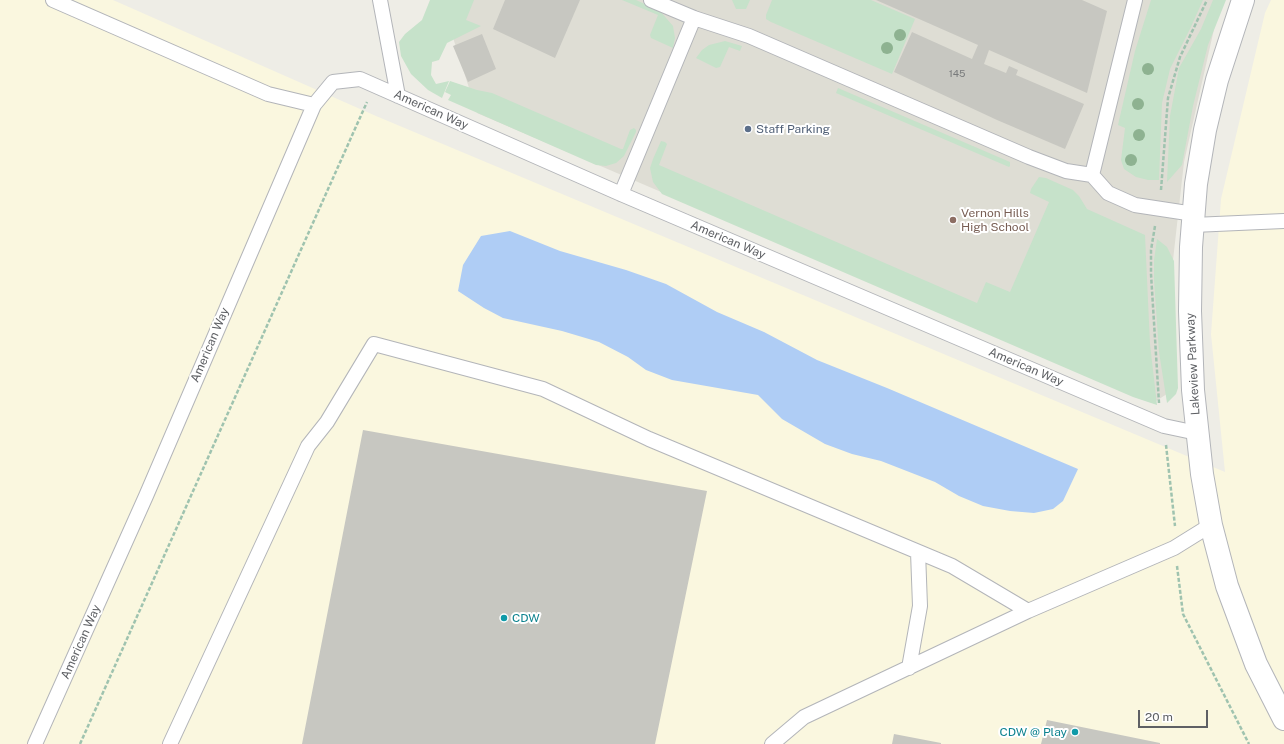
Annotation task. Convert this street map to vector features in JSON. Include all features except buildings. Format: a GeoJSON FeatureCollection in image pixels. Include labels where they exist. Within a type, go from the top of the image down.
{"type":"FeatureCollection","features":[{"type":"Feature","properties":{"kind":"street","name":"Lakeview Parkway"},"geometry":{"type":"LineString","coordinates":[[1243,0],[1217,80],[1205,130],[1196,184],[1191,247],[1190,311],[1193,390],[1202,474],[1211,525],[1227,586],[1256,664],[1284,719]]}},
{"type":"Feature","properties":{"kind":"lane"},"geometry":{"type":"LineString","coordinates":[[53,0],[268,94],[314,105]]}},
{"type":"Feature","properties":{"kind":"lane"},"geometry":{"type":"LineString","coordinates":[[380,0],[398,96]]}},
{"type":"Feature","properties":{"kind":"lane"},"geometry":{"type":"LineString","coordinates":[[651,0],[694,18],[749,36],[1029,157],[1066,171],[1092,175],[1108,194],[1135,205],[1193,219],[1284,221]]}},
{"type":"Feature","properties":{"kind":"lane"},"geometry":{"type":"LineString","coordinates":[[1092,175],[1135,0]]}},
{"type":"Feature","properties":{"kind":"lane"},"geometry":{"type":"LineString","coordinates":[[621,194],[694,18]]}},
{"type":"Feature","properties":{"kind":"lane","name":"American Way"},"geometry":{"type":"LineString","coordinates":[[35,744],[146,496],[314,105],[333,82],[360,80],[374,85],[621,194],[1164,426],[1197,433]]}},
{"type":"Feature","properties":{"kind":"lane"},"geometry":{"type":"LineString","coordinates":[[170,744],[308,446],[327,422],[374,344],[543,389],[649,439],[952,566],[1028,612]]}},
{"type":"Feature","properties":{"kind":"lane"},"geometry":{"type":"LineString","coordinates":[[772,744],[804,717],[1028,612],[1174,548],[1211,525]]}},
{"type":"Feature","properties":{"kind":"lane"},"geometry":{"type":"LineString","coordinates":[[909,668],[920,606],[918,552]]}},
{"type":"Feature","properties":{"kind":"path"},"geometry":{"type":"LineString","coordinates":[[80,744],[374,85]]}},
{"type":"Feature","properties":{"kind":"shaded area"},"geometry":{"type":"Polygon","coordinates":[[[0,0],[113,0],[376,116],[1225,472],[1211,334],[1221,199],[1265,13],[1271,0],[1284,0],[1284,744],[0,744],[0,0]]]}},
{"type":"Feature","properties":{"kind":"shaded area","name":"Vernon Hills High School"},"geometry":{"type":"Polygon","coordinates":[[[441,0],[1223,0],[1217,16],[1184,162],[1171,278],[1173,390],[1153,403],[477,113],[441,0]]]}},
{"type":"Feature","properties":{"kind":"green space"},"geometry":{"type":"Polygon","coordinates":[[[430,0],[474,0],[466,20],[481,26],[447,43],[439,60],[432,62],[431,75],[436,84],[449,81],[442,98],[428,90],[411,74],[401,56],[399,42],[405,34],[422,20],[430,0]]]}},
{"type":"Feature","properties":{"kind":"green space"},"geometry":{"type":"Polygon","coordinates":[[[622,0],[636,0],[660,11],[673,26],[675,38],[673,48],[651,38],[650,35],[658,15],[622,0]]]}},
{"type":"Feature","properties":{"kind":"green space"},"geometry":{"type":"Polygon","coordinates":[[[732,0],[750,0],[746,9],[736,9],[732,0]]]}},
{"type":"Feature","properties":{"kind":"green space"},"geometry":{"type":"Polygon","coordinates":[[[772,0],[871,0],[915,19],[892,74],[766,19],[766,15],[772,0]]]}},
{"type":"Feature","properties":{"kind":"green space"},"geometry":{"type":"Polygon","coordinates":[[[1151,0],[1203,0],[1170,69],[1162,103],[1159,180],[1148,180],[1136,177],[1124,169],[1121,160],[1125,128],[1118,125],[1135,51],[1151,0]]]}},
{"type":"Feature","properties":{"kind":"green space"},"geometry":{"type":"Polygon","coordinates":[[[1213,0],[1226,0],[1208,45],[1193,106],[1182,165],[1167,182],[1170,116],[1179,68],[1201,29],[1213,0]]]}},
{"type":"Feature","properties":{"kind":"green space"},"geometry":{"type":"Polygon","coordinates":[[[725,41],[742,46],[740,51],[729,47],[720,67],[716,68],[696,58],[702,50],[709,45],[725,41]]]}},
{"type":"Feature","properties":{"kind":"green space"},"geometry":{"type":"Polygon","coordinates":[[[450,81],[477,90],[492,93],[621,149],[623,149],[630,130],[634,128],[636,132],[624,156],[616,163],[606,166],[596,165],[448,100],[451,95],[445,92],[450,81]]]}},
{"type":"Feature","properties":{"kind":"green space"},"geometry":{"type":"Polygon","coordinates":[[[838,88],[1010,162],[1010,166],[1009,167],[836,93],[838,88]]]}},
{"type":"Feature","properties":{"kind":"green space"},"geometry":{"type":"Polygon","coordinates":[[[661,141],[667,144],[659,165],[977,303],[986,282],[1010,292],[1049,202],[1030,193],[1039,177],[1046,178],[1073,190],[1079,196],[1087,209],[1145,235],[1150,344],[1157,405],[1133,397],[662,194],[653,182],[650,168],[661,141]]]}},
{"type":"Feature","properties":{"kind":"green space"},"geometry":{"type":"Polygon","coordinates":[[[1157,239],[1167,247],[1174,261],[1178,388],[1176,394],[1167,403],[1159,352],[1154,280],[1154,260],[1157,239]]]}},
{"type":"Feature","properties":{"kind":"water"},"geometry":{"type":"Polygon","coordinates":[[[510,231],[560,251],[626,270],[666,284],[717,312],[764,332],[817,360],[1078,469],[1063,501],[1053,509],[1034,513],[1010,511],[983,506],[959,496],[935,482],[881,461],[852,454],[825,444],[782,419],[758,395],[672,380],[646,370],[628,357],[599,342],[562,331],[503,318],[484,308],[458,291],[463,265],[481,236],[510,231]]]}},
{"type":"Feature","properties":{"kind":"place","name":"Staff Parking"},"geometry":{"type":"Point","coordinates":[748,129]}},
{"type":"Feature","properties":{"kind":"place","name":"Vernon Hills High School"},"geometry":{"type":"Point","coordinates":[953,220]}},
{"type":"Feature","properties":{"kind":"place","name":"CDW"},"geometry":{"type":"Point","coordinates":[504,618]}},
{"type":"Feature","properties":{"kind":"place","name":"CDW @ Play"},"geometry":{"type":"Point","coordinates":[1075,732]}}]}
